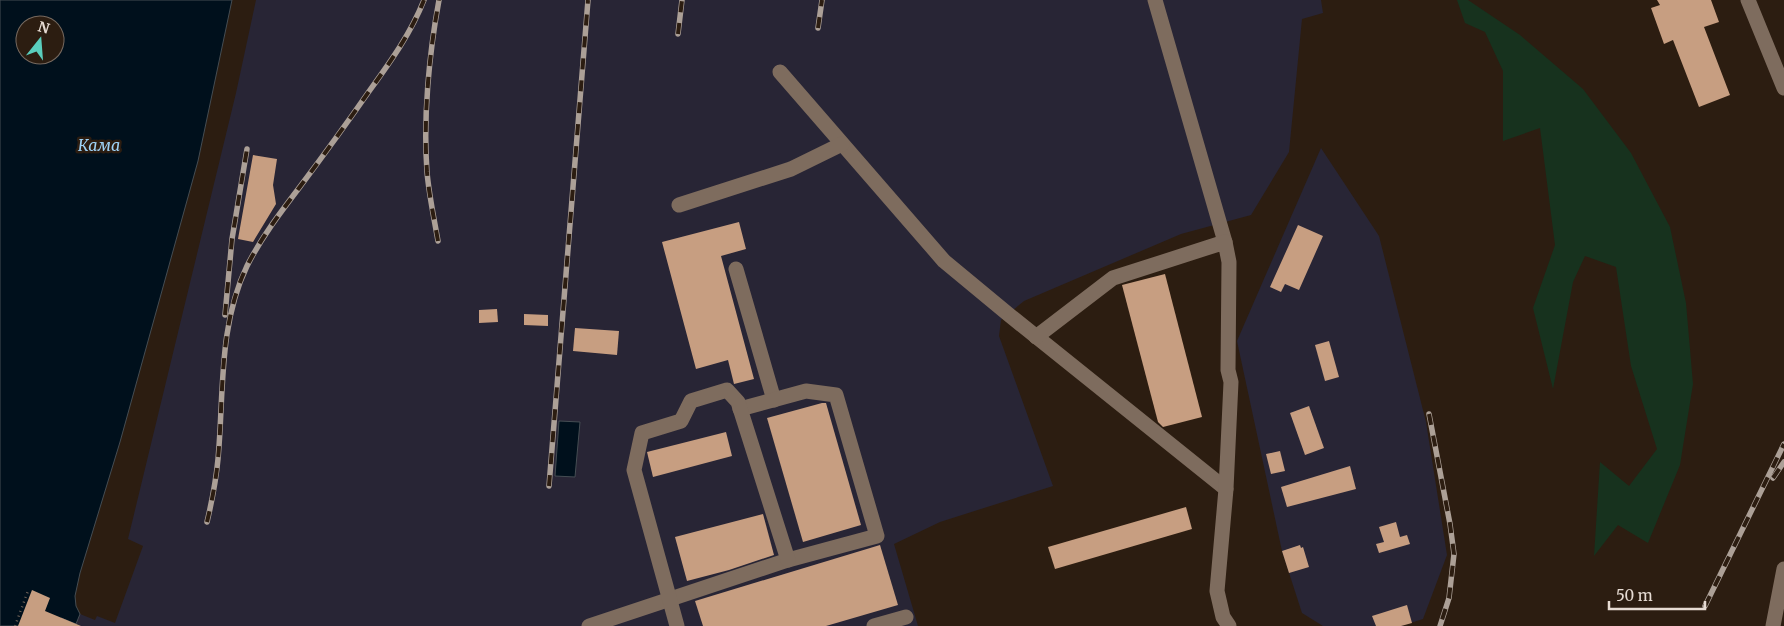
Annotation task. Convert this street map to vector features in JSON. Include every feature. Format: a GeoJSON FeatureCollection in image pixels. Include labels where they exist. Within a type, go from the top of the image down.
{"type":"FeatureCollection","features":[{"type":"Feature","properties":{"kind":"street"},"geometry":{"type":"LineString","coordinates":[[1155,0],[1225,242],[1229,262],[1228,370],[1231,382],[1226,489],[1217,591],[1223,617],[1229,626]]}},
{"type":"Feature","properties":{"kind":"street"},"geometry":{"type":"LineString","coordinates":[[1748,0],[1784,88]]}},
{"type":"Feature","properties":{"kind":"street"},"geometry":{"type":"LineString","coordinates":[[780,72],[944,261],[1226,489]]}},
{"type":"Feature","properties":{"kind":"street"},"geometry":{"type":"LineString","coordinates":[[679,205],[791,169],[842,144]]}},
{"type":"Feature","properties":{"kind":"street"},"geometry":{"type":"LineString","coordinates":[[1036,337],[1114,278],[1225,242]]}},
{"type":"Feature","properties":{"kind":"street"},"geometry":{"type":"LineString","coordinates":[[736,269],[774,400]]}},
{"type":"Feature","properties":{"kind":"street"},"geometry":{"type":"LineString","coordinates":[[678,626],[634,470],[642,433],[681,421],[691,400],[728,390],[738,402],[788,560]]}},
{"type":"Feature","properties":{"kind":"street"},"geometry":{"type":"LineString","coordinates":[[589,626],[788,560],[878,536],[836,395],[806,391],[740,409]]}},
{"type":"Feature","properties":{"kind":"street"},"geometry":{"type":"LineString","coordinates":[[1773,626],[1784,569]]}},
{"type":"Feature","properties":{"kind":"street"},"geometry":{"type":"LineString","coordinates":[[874,626],[906,617]]}},
{"type":"Feature","properties":{"kind":"path"},"geometry":{"type":"LineString","coordinates":[[15,626],[28,591]]}},
{"type":"Feature","properties":{"kind":"shaded area"},"geometry":{"type":"Polygon","coordinates":[[[256,0],[1321,0],[1323,13],[1302,19],[1289,152],[1251,215],[1181,234],[1024,301],[1001,320],[999,336],[1053,486],[940,522],[894,544],[918,626],[57,626],[61,617],[76,624],[80,614],[95,620],[97,616],[115,623],[143,546],[128,539],[236,93],[256,0]]]}},
{"type":"Feature","properties":{"kind":"shaded area"},"geometry":{"type":"Polygon","coordinates":[[[1321,148],[1379,236],[1426,422],[1447,555],[1423,619],[1401,626],[1323,626],[1302,613],[1282,551],[1237,341],[1321,148]]]}},
{"type":"Feature","properties":{"kind":"green space"},"geometry":{"type":"Polygon","coordinates":[[[1457,0],[1468,0],[1520,35],[1583,89],[1631,153],[1670,227],[1686,303],[1693,384],[1680,465],[1648,543],[1618,525],[1594,556],[1600,462],[1629,486],[1657,449],[1631,366],[1616,267],[1585,256],[1573,282],[1553,389],[1533,308],[1555,245],[1540,128],[1503,141],[1503,71],[1485,32],[1465,23],[1457,0]]]}},
{"type":"Feature","properties":{"kind":"water","name":"Кама"},"geometry":{"type":"Polygon","coordinates":[[[0,0],[232,0],[198,161],[120,442],[80,573],[75,596],[76,606],[80,614],[76,624],[61,618],[57,626],[0,626],[0,0]]]}},
{"type":"Feature","properties":{"kind":"water"},"geometry":{"type":"Polygon","coordinates":[[[559,421],[580,422],[575,477],[555,476],[559,421]]]}},
{"type":"Feature","properties":{"kind":"building"},"geometry":{"type":"Polygon","coordinates":[[[1657,0],[1711,0],[1719,22],[1704,27],[1730,95],[1699,107],[1673,40],[1664,44],[1651,8],[1660,5],[1657,0]]]}},
{"type":"Feature","properties":{"kind":"building"},"geometry":{"type":"Polygon","coordinates":[[[253,155],[277,159],[273,185],[276,204],[253,242],[238,239],[253,155]]]}},
{"type":"Feature","properties":{"kind":"building"},"geometry":{"type":"Polygon","coordinates":[[[739,222],[746,249],[721,256],[754,379],[734,384],[728,360],[696,369],[662,242],[739,222]]]}},
{"type":"Feature","properties":{"kind":"building"},"geometry":{"type":"Polygon","coordinates":[[[1298,225],[1323,236],[1299,290],[1285,284],[1281,292],[1270,287],[1298,225]]]}},
{"type":"Feature","properties":{"kind":"building"},"geometry":{"type":"Polygon","coordinates":[[[1165,274],[1202,417],[1163,427],[1158,422],[1122,285],[1165,274]]]}},
{"type":"Feature","properties":{"kind":"building"},"geometry":{"type":"Polygon","coordinates":[[[497,309],[498,322],[479,323],[479,310],[497,309]]]}},
{"type":"Feature","properties":{"kind":"building"},"geometry":{"type":"Polygon","coordinates":[[[524,314],[548,315],[548,326],[524,325],[524,314]]]}},
{"type":"Feature","properties":{"kind":"building"},"geometry":{"type":"Polygon","coordinates":[[[575,328],[619,331],[617,355],[573,351],[575,328]]]}},
{"type":"Feature","properties":{"kind":"building"},"geometry":{"type":"Polygon","coordinates":[[[1329,341],[1339,377],[1325,381],[1315,345],[1329,341]]]}},
{"type":"Feature","properties":{"kind":"building"},"geometry":{"type":"Polygon","coordinates":[[[826,403],[861,525],[803,542],[767,418],[826,403]]]}},
{"type":"Feature","properties":{"kind":"building"},"geometry":{"type":"Polygon","coordinates":[[[1309,406],[1324,448],[1305,455],[1290,413],[1309,406]]]}},
{"type":"Feature","properties":{"kind":"building"},"geometry":{"type":"Polygon","coordinates":[[[726,432],[732,456],[653,477],[647,452],[726,432]]]}},
{"type":"Feature","properties":{"kind":"building"},"geometry":{"type":"Polygon","coordinates":[[[1280,451],[1285,471],[1271,474],[1266,454],[1280,451]]]}},
{"type":"Feature","properties":{"kind":"building"},"geometry":{"type":"Polygon","coordinates":[[[1350,466],[1356,489],[1287,507],[1281,487],[1350,466]]]}},
{"type":"Feature","properties":{"kind":"building"},"geometry":{"type":"Polygon","coordinates":[[[1186,507],[1192,529],[1055,569],[1048,547],[1186,507]]]}},
{"type":"Feature","properties":{"kind":"building"},"geometry":{"type":"Polygon","coordinates":[[[763,514],[774,555],[687,581],[675,537],[763,514]]]}},
{"type":"Feature","properties":{"kind":"building"},"geometry":{"type":"Polygon","coordinates":[[[1396,522],[1400,537],[1407,535],[1410,544],[1379,553],[1376,544],[1384,542],[1379,527],[1396,522]]]}},
{"type":"Feature","properties":{"kind":"building"},"geometry":{"type":"Polygon","coordinates":[[[880,545],[898,605],[826,626],[703,626],[695,601],[880,545]]]}},
{"type":"Feature","properties":{"kind":"building"},"geometry":{"type":"Polygon","coordinates":[[[1300,545],[1301,548],[1303,547],[1309,567],[1289,573],[1282,551],[1300,545]]]}},
{"type":"Feature","properties":{"kind":"building"},"geometry":{"type":"Polygon","coordinates":[[[32,590],[50,598],[45,611],[81,626],[18,626],[32,590]]]}},
{"type":"Feature","properties":{"kind":"building"},"geometry":{"type":"Polygon","coordinates":[[[1407,605],[1412,623],[1401,626],[1376,626],[1372,616],[1407,605]]]}},
{"type":"Feature","properties":{"kind":"railway"},"geometry":{"type":"LineString","coordinates":[[207,522],[218,459],[227,337],[231,312],[247,266],[271,226],[393,57],[413,24],[424,0]]}},
{"type":"Feature","properties":{"kind":"railway"},"geometry":{"type":"LineString","coordinates":[[438,241],[428,181],[426,108],[432,42],[439,0]]}},
{"type":"Feature","properties":{"kind":"railway"},"geometry":{"type":"LineString","coordinates":[[549,486],[588,0]]}},
{"type":"Feature","properties":{"kind":"railway"},"geometry":{"type":"LineString","coordinates":[[678,34],[682,0]]}},
{"type":"Feature","properties":{"kind":"railway"},"geometry":{"type":"LineString","coordinates":[[818,28],[822,0]]}},
{"type":"Feature","properties":{"kind":"railway"},"geometry":{"type":"LineString","coordinates":[[225,315],[232,239],[247,149]]}},
{"type":"Feature","properties":{"kind":"railway"},"geometry":{"type":"LineString","coordinates":[[1429,414],[1454,554],[1449,598],[1440,626]]}},
{"type":"Feature","properties":{"kind":"railway"},"geometry":{"type":"LineString","coordinates":[[1705,606],[1784,444]]}},
{"type":"Feature","properties":{"kind":"railway"},"geometry":{"type":"LineString","coordinates":[[1773,478],[1784,462]]}}]}
